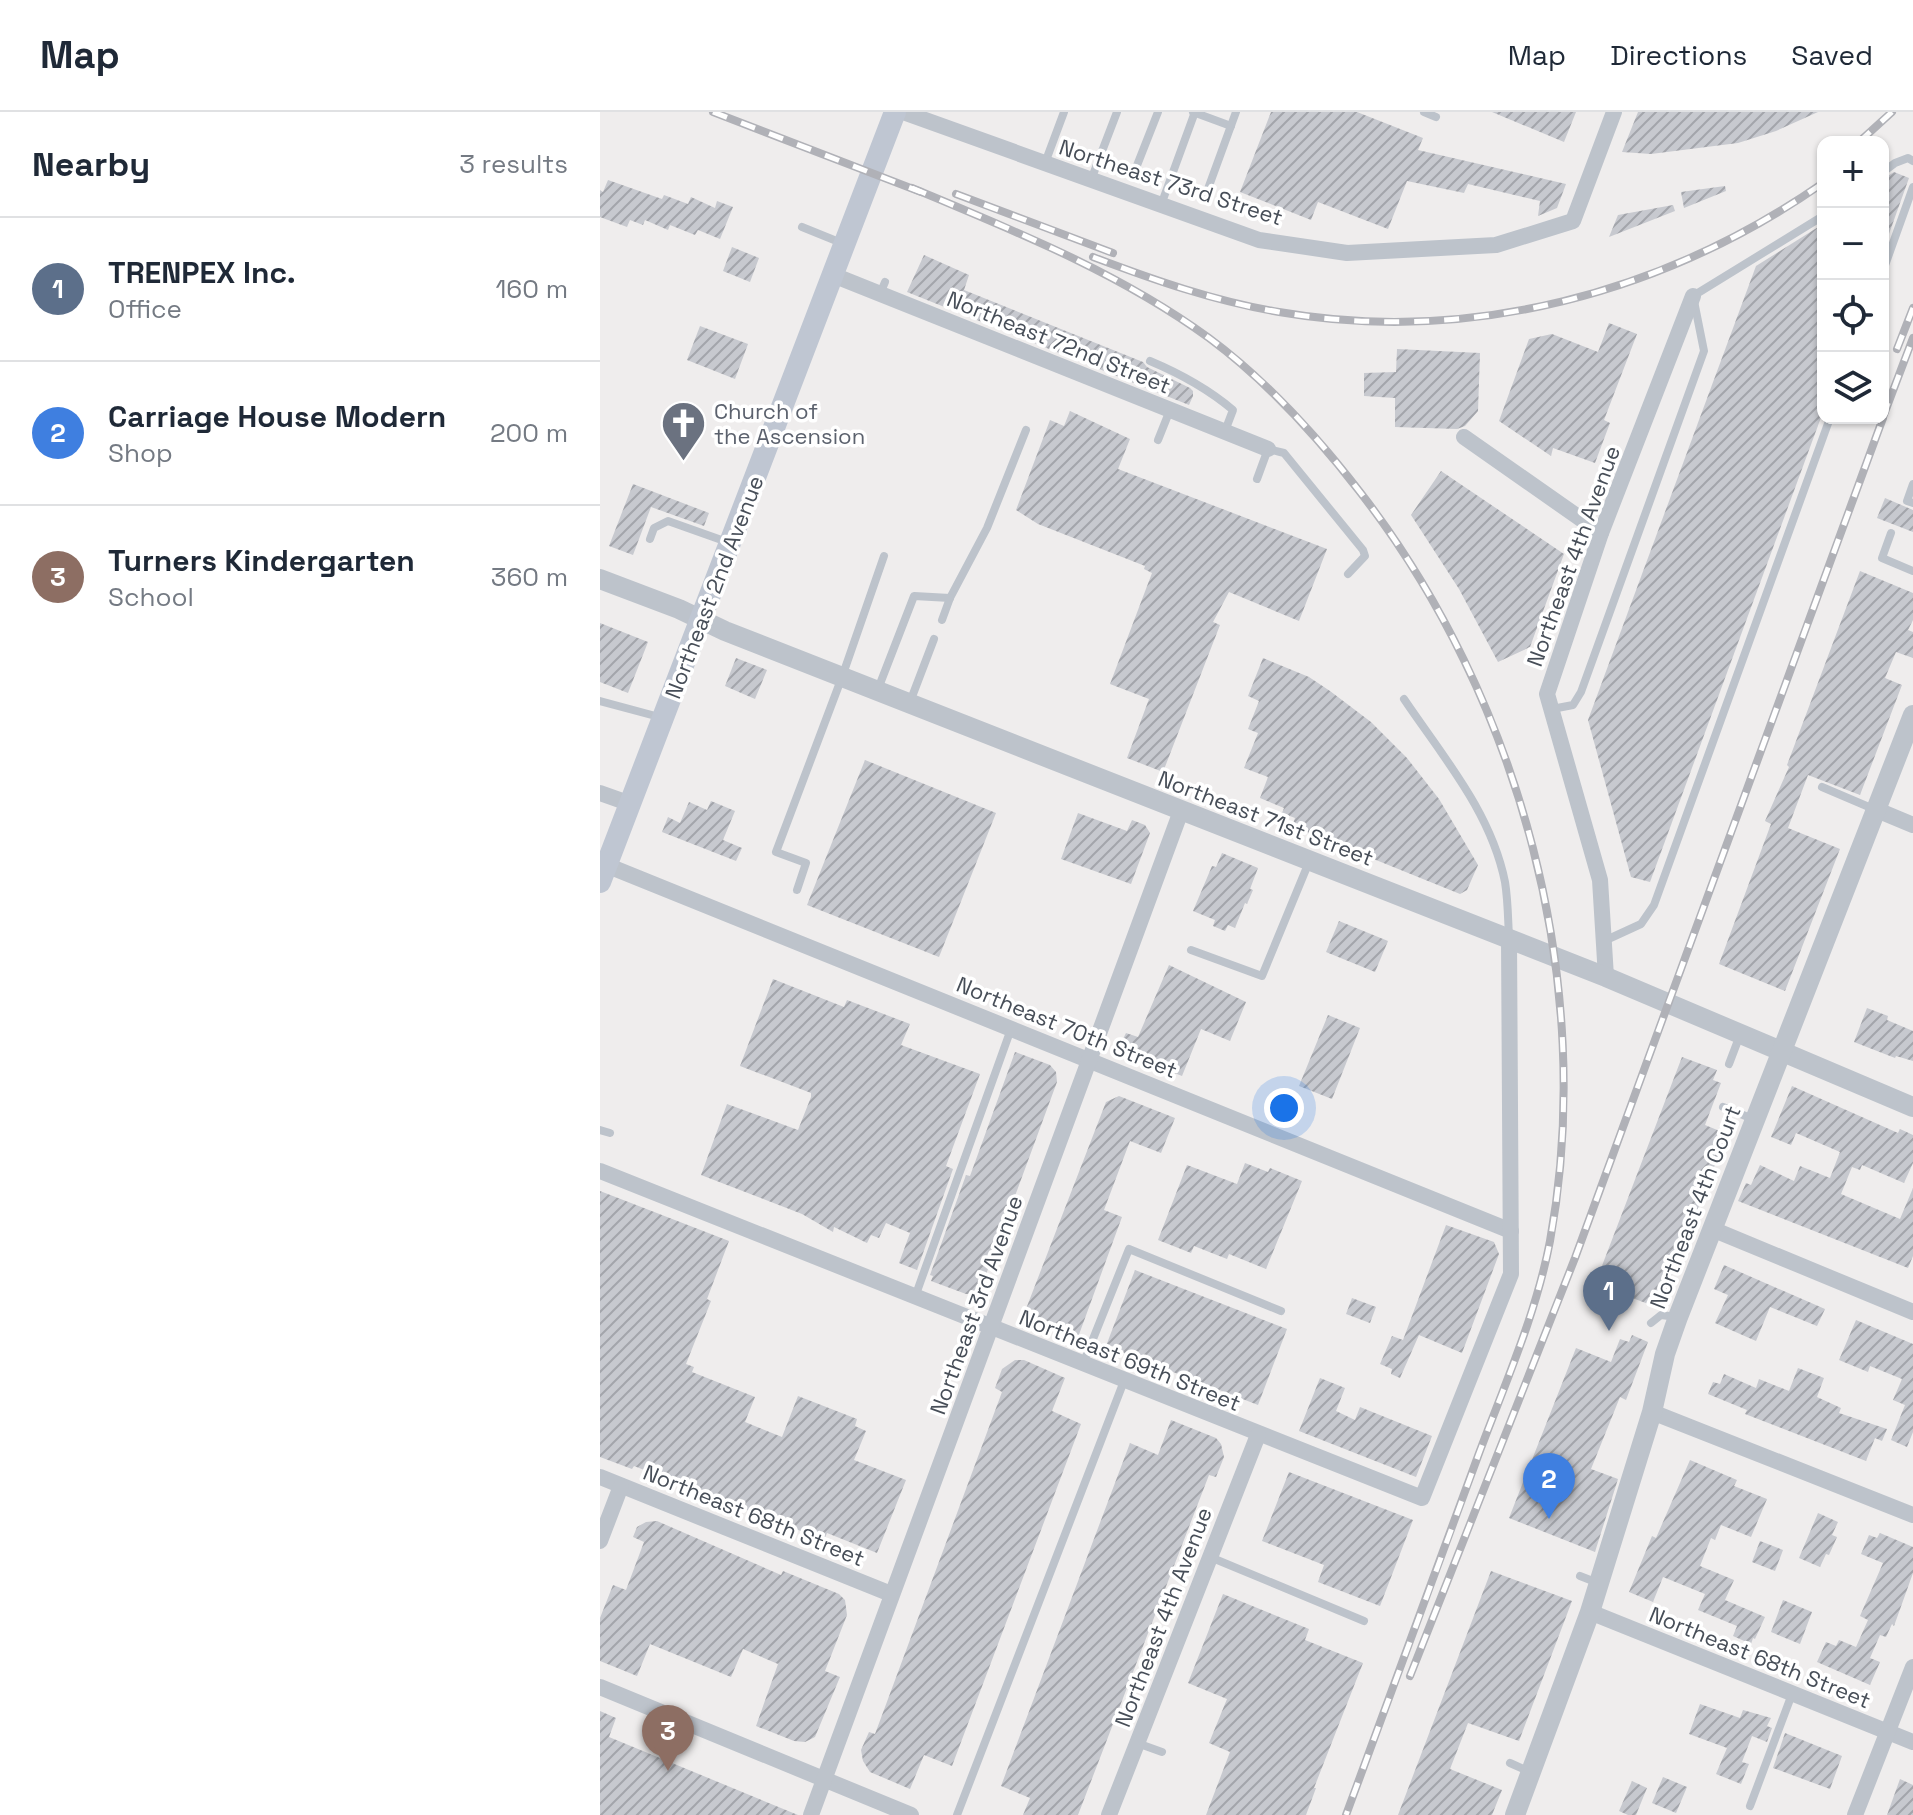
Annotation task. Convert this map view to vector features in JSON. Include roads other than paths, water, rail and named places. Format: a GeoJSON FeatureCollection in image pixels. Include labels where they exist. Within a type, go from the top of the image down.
{"type":"FeatureCollection","features":[{"type":"Feature","properties":{"kind":"main road","name":"Northeast 2nd Avenue"},"geometry":{"type":"LineString","coordinates":[[603,874],[895,112]]}},
{"type":"Feature","properties":{"kind":"street","name":"Northeast 73rd Street"},"geometry":{"type":"LineString","coordinates":[[903,112],[1259,240],[1347,253],[1496,245],[1573,221],[1614,112]]}},
{"type":"Feature","properties":{"kind":"street","name":"Northeast 72nd Street"},"geometry":{"type":"LineString","coordinates":[[833,275],[882,288],[1268,449]]}},
{"type":"Feature","properties":{"kind":"street","name":"Northeast 4th Avenue"},"geometry":{"type":"LineString","coordinates":[[1606,977],[1600,880],[1547,694],[1601,533],[1693,296]]}},
{"type":"Feature","properties":{"kind":"street"},"geometry":{"type":"LineString","coordinates":[[1464,437],[1601,533]]}},
{"type":"Feature","properties":{"kind":"street","name":"Northeast 71st Street"},"geometry":{"type":"LineString","coordinates":[[601,583],[701,619],[1606,977],[1913,1107]]}},
{"type":"Feature","properties":{"kind":"street","name":"Northeast 4th Court"},"geometry":{"type":"LineString","coordinates":[[1515,1815],[1590,1612],[1590,1580],[1652,1412],[1665,1354],[1678,1317],[1913,715]]}},
{"type":"Feature","properties":{"kind":"street"},"geometry":{"type":"LineString","coordinates":[[600,793],[631,804]]}},
{"type":"Feature","properties":{"kind":"street"},"geometry":{"type":"LineString","coordinates":[[1877,810],[1913,825]]}},
{"type":"Feature","properties":{"kind":"street","name":"Northeast 3rd Avenue"},"geometry":{"type":"LineString","coordinates":[[811,1815],[1181,811]]}},
{"type":"Feature","properties":{"kind":"street","name":"Northeast 70th Street"},"geometry":{"type":"LineString","coordinates":[[603,874],[1012,1028],[1511,1231]]}},
{"type":"Feature","properties":{"kind":"street"},"geometry":{"type":"LineString","coordinates":[[1509,939],[1511,1231]]}},
{"type":"Feature","properties":{"kind":"street","name":"Northeast 69th Street"},"geometry":{"type":"LineString","coordinates":[[600,1171],[1422,1498],[1511,1274],[1511,1231]]}},
{"type":"Feature","properties":{"kind":"street"},"geometry":{"type":"LineString","coordinates":[[1712,1229],[1913,1312]]}},
{"type":"Feature","properties":{"kind":"street"},"geometry":{"type":"LineString","coordinates":[[1652,1412],[1913,1515]]}},
{"type":"Feature","properties":{"kind":"street","name":"Northeast 4th Avenue"},"geometry":{"type":"LineString","coordinates":[[1109,1815],[1258,1435]]}},
{"type":"Feature","properties":{"kind":"street","name":"Northeast 68th Street"},"geometry":{"type":"LineString","coordinates":[[600,1477],[891,1594]]}},
{"type":"Feature","properties":{"kind":"street"},"geometry":{"type":"LineString","coordinates":[[600,1541],[621,1486]]}},
{"type":"Feature","properties":{"kind":"street","name":"Northeast 68th Street"},"geometry":{"type":"LineString","coordinates":[[1590,1612],[1913,1742]]}},
{"type":"Feature","properties":{"kind":"street"},"geometry":{"type":"LineString","coordinates":[[1855,1815],[1913,1667]]}},
{"type":"Feature","properties":{"kind":"street"},"geometry":{"type":"LineString","coordinates":[[600,1687],[911,1815]]}},
{"type":"Feature","properties":{"kind":"lane"},"geometry":{"type":"LineString","coordinates":[[1044,163],[1064,112]]}},
{"type":"Feature","properties":{"kind":"lane"},"geometry":{"type":"LineString","coordinates":[[1091,180],[1117,112]]}},
{"type":"Feature","properties":{"kind":"lane"},"geometry":{"type":"LineString","coordinates":[[1134,173],[1158,112]]}},
{"type":"Feature","properties":{"kind":"lane"},"geometry":{"type":"LineString","coordinates":[[1161,205],[1194,112],[1231,126]]}},
{"type":"Feature","properties":{"kind":"lane"},"geometry":{"type":"LineString","coordinates":[[1205,197],[1236,112]]}},
{"type":"Feature","properties":{"kind":"lane"},"geometry":{"type":"LineString","coordinates":[[1424,112],[1436,117]]}},
{"type":"Feature","properties":{"kind":"lane"},"geometry":{"type":"LineString","coordinates":[[1889,168],[1908,158],[1913,161]]}},
{"type":"Feature","properties":{"kind":"lane"},"geometry":{"type":"LineString","coordinates":[[1889,254],[1913,187]]}},
{"type":"Feature","properties":{"kind":"lane"},"geometry":{"type":"LineString","coordinates":[[1551,709],[1573,705],[1581,692],[1704,351],[1693,296],[1817,220]]}},
{"type":"Feature","properties":{"kind":"lane"},"geometry":{"type":"LineString","coordinates":[[802,227],[845,244]]}},
{"type":"Feature","properties":{"kind":"lane"},"geometry":{"type":"LineString","coordinates":[[1150,361],[1184,376],[1233,410],[1225,432]]}},
{"type":"Feature","properties":{"kind":"lane"},"geometry":{"type":"LineString","coordinates":[[1158,440],[1170,410]]}},
{"type":"Feature","properties":{"kind":"lane"},"geometry":{"type":"LineString","coordinates":[[1603,941],[1641,924],[1654,905],[1828,424]]}},
{"type":"Feature","properties":{"kind":"lane"},"geometry":{"type":"LineString","coordinates":[[942,620],[950,598],[987,528],[1026,430]]}},
{"type":"Feature","properties":{"kind":"lane"},"geometry":{"type":"LineString","coordinates":[[1257,479],[1268,449],[1284,453],[1363,550],[1365,556],[1348,574]]}},
{"type":"Feature","properties":{"kind":"lane"},"geometry":{"type":"LineString","coordinates":[[1913,484],[1907,501],[1913,503]]}},
{"type":"Feature","properties":{"kind":"lane"},"geometry":{"type":"LineString","coordinates":[[650,539],[654,528],[668,521],[731,544]]}},
{"type":"Feature","properties":{"kind":"lane"},"geometry":{"type":"LineString","coordinates":[[1891,533],[1882,558],[1913,571]]}},
{"type":"Feature","properties":{"kind":"lane"},"geometry":{"type":"LineString","coordinates":[[797,890],[806,863],[776,852],[884,556]]}},
{"type":"Feature","properties":{"kind":"lane"},"geometry":{"type":"LineString","coordinates":[[877,690],[914,596],[950,598]]}},
{"type":"Feature","properties":{"kind":"lane"},"geometry":{"type":"LineString","coordinates":[[910,703],[934,639]]}},
{"type":"Feature","properties":{"kind":"lane"},"geometry":{"type":"LineString","coordinates":[[1404,699],[1476,803],[1486,824],[1505,882],[1509,939]]}},
{"type":"Feature","properties":{"kind":"lane"},"geometry":{"type":"LineString","coordinates":[[600,701],[664,718]]}},
{"type":"Feature","properties":{"kind":"lane"},"geometry":{"type":"LineString","coordinates":[[1822,787],[1877,810]]}},
{"type":"Feature","properties":{"kind":"lane"},"geometry":{"type":"LineString","coordinates":[[1191,950],[1262,976],[1309,861]]}},
{"type":"Feature","properties":{"kind":"lane"},"geometry":{"type":"LineString","coordinates":[[915,1297],[1012,1028]]}},
{"type":"Feature","properties":{"kind":"lane"},"geometry":{"type":"LineString","coordinates":[[1729,1064],[1740,1035]]}},
{"type":"Feature","properties":{"kind":"lane"},"geometry":{"type":"LineString","coordinates":[[1723,1107],[1754,1120]]}},
{"type":"Feature","properties":{"kind":"lane"},"geometry":{"type":"LineString","coordinates":[[600,1130],[610,1133]]}},
{"type":"Feature","properties":{"kind":"lane"},"geometry":{"type":"LineString","coordinates":[[1083,1364],[1129,1249],[1281,1311]]}},
{"type":"Feature","properties":{"kind":"lane"},"geometry":{"type":"LineString","coordinates":[[1651,1323],[1661,1315],[1678,1317]]}},
{"type":"Feature","properties":{"kind":"lane"},"geometry":{"type":"LineString","coordinates":[[957,1815],[1124,1381]]}},
{"type":"Feature","properties":{"kind":"lane"},"geometry":{"type":"LineString","coordinates":[[1210,1557],[1364,1621]]}},
{"type":"Feature","properties":{"kind":"lane"},"geometry":{"type":"LineString","coordinates":[[1750,1806],[1792,1694]]}},
{"type":"Feature","properties":{"kind":"lane"},"geometry":{"type":"LineString","coordinates":[[1137,1743],[1162,1752]]}},
{"type":"Feature","properties":{"kind":"lane"},"geometry":{"type":"LineString","coordinates":[[1510,1763],[1531,1772]]}},
{"type":"Feature","properties":{"kind":"railway"},"geometry":{"type":"LineString","coordinates":[[713,112],[921,192]]}},
{"type":"Feature","properties":{"kind":"railway"},"geometry":{"type":"LineString","coordinates":[[1866,136],[1892,112]]}},
{"type":"Feature","properties":{"kind":"railway"},"geometry":{"type":"LineString","coordinates":[[1093,257],[1184,289],[1279,312],[1351,320],[1422,321],[1493,315],[1563,301],[1632,281],[1698,254],[1762,221],[1817,187]]}},
{"type":"Feature","properties":{"kind":"railway"},"geometry":{"type":"LineString","coordinates":[[912,188],[1065,254],[1139,293],[1209,338],[1251,372],[1290,410],[1360,492],[1416,573],[1464,660],[1503,751],[1533,847],[1553,945],[1563,1044],[1562,1143],[1550,1241],[1518,1350],[1346,1815]]}},
{"type":"Feature","properties":{"kind":"railway"},"geometry":{"type":"LineString","coordinates":[[956,194],[1113,253]]}},
{"type":"Feature","properties":{"kind":"railway"},"geometry":{"type":"LineString","coordinates":[[1897,349],[1913,308]]}},
{"type":"Feature","properties":{"kind":"railway"},"geometry":{"type":"LineString","coordinates":[[1889,401],[1913,338]]}},
{"type":"Feature","properties":{"kind":"railway"},"geometry":{"type":"LineString","coordinates":[[1410,1676],[1575,1258],[1881,424]]}},
{"type":"Feature","properties":{"kind":"place","name":"Church of the Ascension"},"geometry":{"type":"Point","coordinates":[683,463]}},
{"type":"Feature","properties":{"kind":"place","name":"TRENPEX Inc."},"geometry":{"type":"Point","coordinates":[1609,1331]}},
{"type":"Feature","properties":{"kind":"place","name":"Carriage House Modern"},"geometry":{"type":"Point","coordinates":[1549,1519]}},
{"type":"Feature","properties":{"kind":"place","name":"Turners Kindergarten"},"geometry":{"type":"Point","coordinates":[668,1771]}}]}
